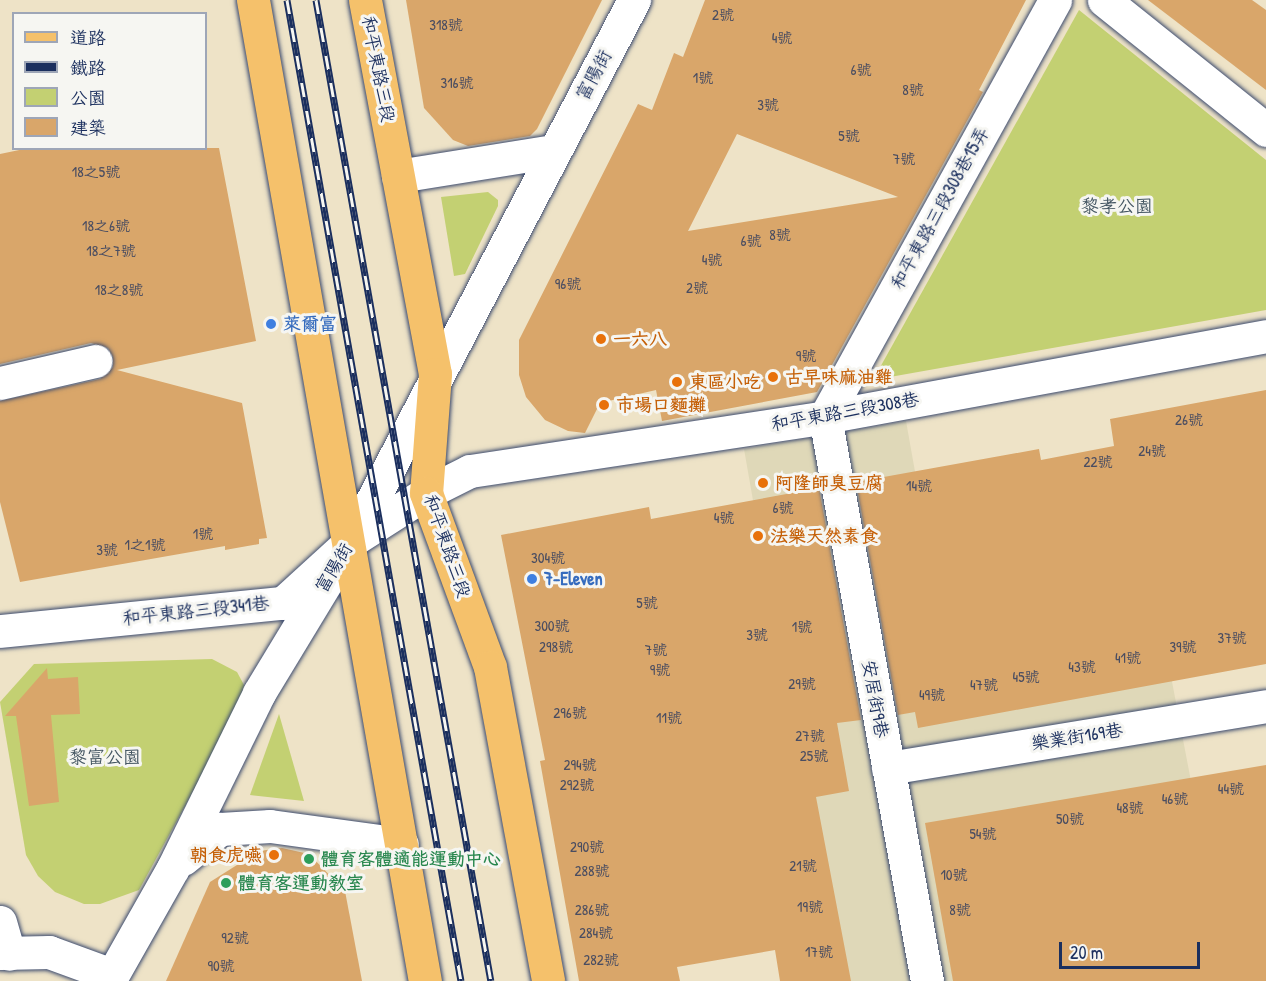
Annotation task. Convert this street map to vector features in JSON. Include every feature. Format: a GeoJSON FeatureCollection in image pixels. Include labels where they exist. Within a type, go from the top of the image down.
{"type":"FeatureCollection","features":[{"type":"Feature","properties":{"kind":"main road"},"geometry":{"type":"LineString","coordinates":[[253,0],[351,541],[425,981]]}},
{"type":"Feature","properties":{"kind":"main road","name":"和平東路三段"},"geometry":{"type":"LineString","coordinates":[[365,0],[435,374],[426,493],[490,667],[548,981]]}},
{"type":"Feature","properties":{"kind":"street","name":"富陽街"},"geometry":{"type":"LineString","coordinates":[[111,978],[173,868],[259,693],[351,541],[435,374],[634,0]]}},
{"type":"Feature","properties":{"kind":"street","name":"和平東路三段308巷15弄"},"geometry":{"type":"LineString","coordinates":[[825,417],[1055,0]]}},
{"type":"Feature","properties":{"kind":"street"},"geometry":{"type":"LineString","coordinates":[[1104,0],[1266,130]]}},
{"type":"Feature","properties":{"kind":"street"},"geometry":{"type":"LineString","coordinates":[[398,176],[554,151]]}},
{"type":"Feature","properties":{"kind":"street","name":"和平東路三段308巷"},"geometry":{"type":"LineString","coordinates":[[426,493],[470,471],[825,417],[1266,336]]}},
{"type":"Feature","properties":{"kind":"street"},"geometry":{"type":"LineString","coordinates":[[0,383],[95,361]]}},
{"type":"Feature","properties":{"kind":"street","name":"安居街9巷"},"geometry":{"type":"LineString","coordinates":[[825,417],[927,981]]}},
{"type":"Feature","properties":{"kind":"street","name":"和平東路三段341巷"},"geometry":{"type":"LineString","coordinates":[[0,631],[283,603],[351,541],[426,493]]}},
{"type":"Feature","properties":{"kind":"street","name":"樂業街169巷"},"geometry":{"type":"LineString","coordinates":[[888,768],[1266,706]]}},
{"type":"Feature","properties":{"kind":"street"},"geometry":{"type":"LineString","coordinates":[[173,868],[220,829],[270,826],[402,844]]}},
{"type":"Feature","properties":{"kind":"street"},"geometry":{"type":"LineString","coordinates":[[0,922],[4,954],[49,952],[111,978]]}},
{"type":"Feature","properties":{"kind":"shaded area"},"geometry":{"type":"Polygon","coordinates":[[[906,421],[950,668],[1162,629],[1229,981],[837,981],[744,449],[906,421]]]}},
{"type":"Feature","properties":{"kind":"green space","name":"黎孝公園"},"geometry":{"type":"Polygon","coordinates":[[[1079,10],[1266,160],[1266,310],[873,380],[1079,10]]]}},
{"type":"Feature","properties":{"kind":"green space"},"geometry":{"type":"Polygon","coordinates":[[[488,192],[498,200],[498,206],[465,274],[454,276],[441,197],[488,192]]]}},
{"type":"Feature","properties":{"kind":"green space","name":"黎富公園"},"geometry":{"type":"Polygon","coordinates":[[[212,659],[237,672],[244,685],[243,700],[139,890],[100,904],[84,904],[55,892],[38,876],[26,855],[0,702],[34,664],[212,659]]]}},
{"type":"Feature","properties":{"kind":"green space"},"geometry":{"type":"Polygon","coordinates":[[[279,714],[304,801],[250,795],[279,714]]]}},
{"type":"Feature","properties":{"kind":"building"},"geometry":{"type":"Polygon","coordinates":[[[406,0],[602,0],[537,129],[530,136],[468,146],[453,140],[424,108],[406,0]]]}},
{"type":"Feature","properties":{"kind":"building"},"geometry":{"type":"Polygon","coordinates":[[[705,0],[1026,0],[979,90],[983,92],[817,392],[662,421],[656,390],[600,403],[585,433],[568,431],[545,420],[526,397],[519,375],[519,340],[638,104],[652,110],[674,53],[683,57],[705,0]],[[737,134],[688,231],[898,197],[737,134]]]}},
{"type":"Feature","properties":{"kind":"building"},"geometry":{"type":"Polygon","coordinates":[[[1148,0],[1252,0],[1266,10],[1266,90],[1148,0]]]}},
{"type":"Feature","properties":{"kind":"building"},"geometry":{"type":"Polygon","coordinates":[[[207,148],[219,148],[256,341],[117,370],[242,403],[267,538],[259,539],[259,544],[225,550],[225,546],[20,582],[0,502],[0,401],[100,379],[113,367],[113,357],[108,348],[91,343],[0,364],[0,154],[19,150],[207,150],[207,148]]]}},
{"type":"Feature","properties":{"kind":"building"},"geometry":{"type":"Polygon","coordinates":[[[1266,390],[1266,664],[918,728],[915,712],[898,715],[856,482],[1039,449],[1041,460],[1114,446],[1110,419],[1266,390]]]}},
{"type":"Feature","properties":{"kind":"building"},"geometry":{"type":"Polygon","coordinates":[[[819,488],[861,720],[837,723],[849,791],[816,797],[851,981],[780,981],[775,950],[677,967],[680,981],[579,981],[540,761],[545,760],[501,535],[649,507],[651,519],[819,488]]]}},
{"type":"Feature","properties":{"kind":"building"},"geometry":{"type":"Polygon","coordinates":[[[47,668],[48,679],[78,677],[80,714],[51,715],[59,802],[29,806],[16,716],[5,716],[47,668]]]}},
{"type":"Feature","properties":{"kind":"building"},"geometry":{"type":"Polygon","coordinates":[[[1266,765],[1266,981],[953,981],[925,823],[1266,765]]]}},
{"type":"Feature","properties":{"kind":"building"},"geometry":{"type":"Polygon","coordinates":[[[282,848],[309,854],[345,891],[362,981],[166,981],[210,882],[259,851],[282,848]]]}},
{"type":"Feature","properties":{"kind":"railway"},"geometry":{"type":"LineString","coordinates":[[287,0],[461,981]]}},
{"type":"Feature","properties":{"kind":"railway"},"geometry":{"type":"LineString","coordinates":[[316,0],[491,981]]}},
{"type":"Feature","properties":{"kind":"place","name":"萊爾富"},"geometry":{"type":"Point","coordinates":[271,324]}},
{"type":"Feature","properties":{"kind":"place","name":"一六八"},"geometry":{"type":"Point","coordinates":[601,339]}},
{"type":"Feature","properties":{"kind":"place","name":"古早味麻油雞"},"geometry":{"type":"Point","coordinates":[773,377]}},
{"type":"Feature","properties":{"kind":"place","name":"東區小吃"},"geometry":{"type":"Point","coordinates":[677,382]}},
{"type":"Feature","properties":{"kind":"place","name":"市場口麵攤"},"geometry":{"type":"Point","coordinates":[604,405]}},
{"type":"Feature","properties":{"kind":"place","name":"阿隆師臭豆腐"},"geometry":{"type":"Point","coordinates":[763,483]}},
{"type":"Feature","properties":{"kind":"place","name":"法樂天然素食"},"geometry":{"type":"Point","coordinates":[758,536]}},
{"type":"Feature","properties":{"kind":"place","name":"7-Eleven"},"geometry":{"type":"Point","coordinates":[532,579]}},
{"type":"Feature","properties":{"kind":"place","name":"朝食虎嚥"},"geometry":{"type":"Point","coordinates":[274,855]}},
{"type":"Feature","properties":{"kind":"place","name":"體育客體適能運動中心"},"geometry":{"type":"Point","coordinates":[309,859]}},
{"type":"Feature","properties":{"kind":"place","name":"體育客運動教室"},"geometry":{"type":"Point","coordinates":[226,883]}}]}
